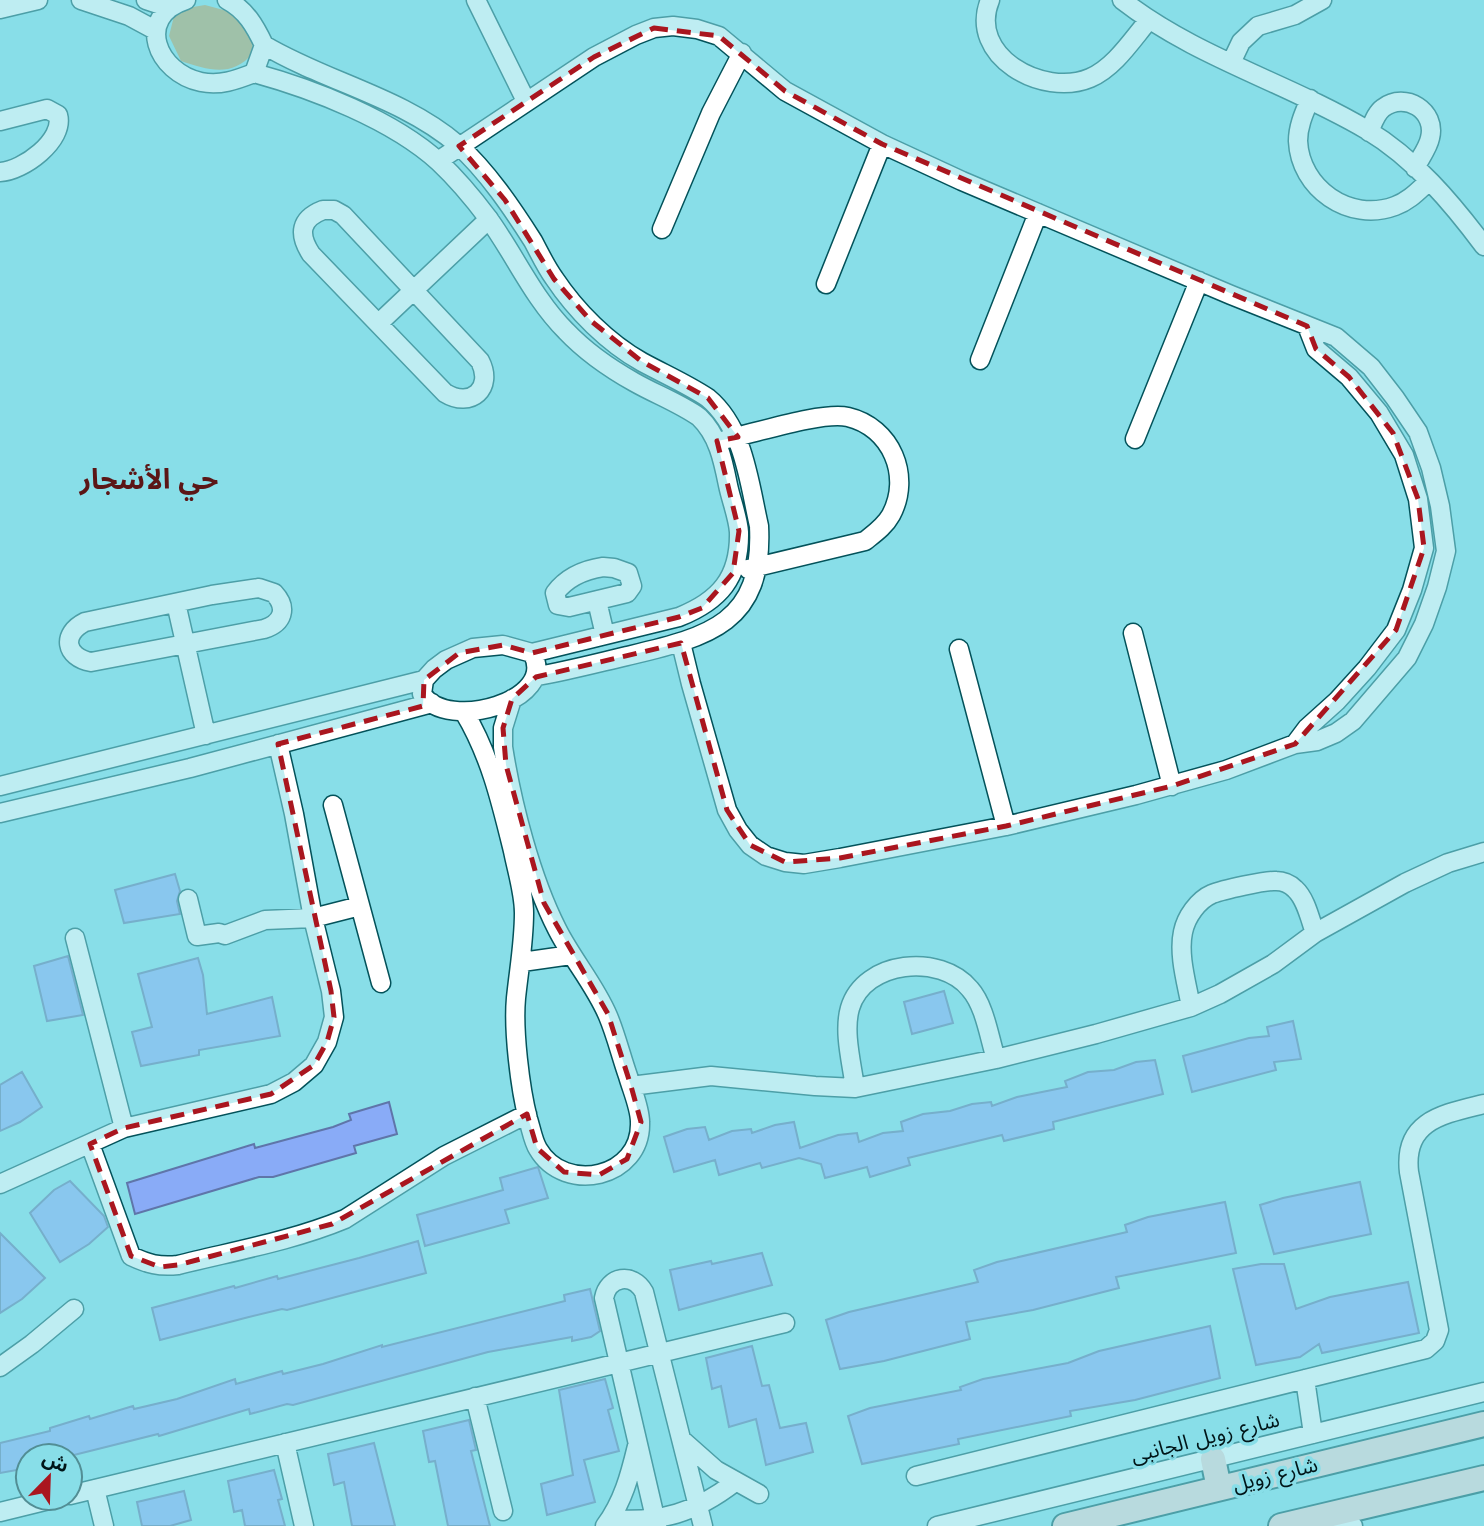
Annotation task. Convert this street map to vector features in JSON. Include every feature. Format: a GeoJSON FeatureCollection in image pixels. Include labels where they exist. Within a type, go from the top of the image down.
{"type":"FeatureCollection","features":[{"type":"Feature","properties":{"kind":"main road","name":"شارع زويل"},"geometry":{"type":"LineString","coordinates":[[1065,1526],[1484,1424]]}},
{"type":"Feature","properties":{"kind":"main road"},"geometry":{"type":"LineString","coordinates":[[1213,1459],[1219,1488]]}},
{"type":"Feature","properties":{"kind":"main road"},"geometry":{"type":"LineString","coordinates":[[1295,1523],[1484,1478]]}},
{"type":"Feature","properties":{"kind":"street"},"geometry":{"type":"LineString","coordinates":[[0,9],[38,0]]}},
{"type":"Feature","properties":{"kind":"street"},"geometry":{"type":"LineString","coordinates":[[81,0],[129,16],[155,30]]}},
{"type":"Feature","properties":{"kind":"street"},"geometry":{"type":"LineString","coordinates":[[146,0],[170,8]]}},
{"type":"Feature","properties":{"kind":"street"},"geometry":{"type":"LineString","coordinates":[[0,786],[424,680],[446,660],[473,648],[503,645],[532,653],[679,617],[702,608],[719,593],[733,573],[739,531],[723,459],[707,424],[618,373],[565,331],[533,292],[489,219],[438,161],[397,132],[301,86],[254,73],[234,81],[200,82],[171,66],[160,52],[155,30],[162,14],[186,0]]}},
{"type":"Feature","properties":{"kind":"street"},"geometry":{"type":"LineString","coordinates":[[476,0],[526,101]]}},
{"type":"Feature","properties":{"kind":"street"},"geometry":{"type":"LineString","coordinates":[[989,0],[985,24],[1002,57],[1028,77],[1051,83],[1075,83],[1105,70],[1148,21]]}},
{"type":"Feature","properties":{"kind":"street"},"geometry":{"type":"LineString","coordinates":[[1122,0],[1148,21],[1310,99],[1369,132],[1429,181],[1484,246]]}},
{"type":"Feature","properties":{"kind":"street"},"geometry":{"type":"LineString","coordinates":[[1231,63],[1241,42],[1258,26],[1295,15],[1322,0]]}},
{"type":"Feature","properties":{"kind":"street"},"geometry":{"type":"LineString","coordinates":[[235,2],[254,24],[264,45],[291,61],[414,115],[459,146],[505,200],[554,279],[591,321],[613,343],[708,398],[716,405],[737,437],[759,526],[760,554],[739,608],[723,624],[681,643],[537,676],[512,699],[489,708],[464,712],[432,703],[422,694],[424,680]]}},
{"type":"Feature","properties":{"kind":"street"},"geometry":{"type":"LineString","coordinates":[[438,161],[594,57],[654,28],[673,26],[697,29],[719,36],[786,91],[882,144],[1038,213],[1336,337],[1371,367],[1418,432],[1432,468],[1440,506],[1446,551],[1432,599],[1407,659],[1353,721],[1336,733],[1317,741],[1295,744],[1259,759],[1172,786],[1006,826],[804,864],[766,856],[750,845],[738,830],[727,810],[681,643]]}},
{"type":"Feature","properties":{"kind":"street"},"geometry":{"type":"LineString","coordinates":[[254,73],[264,45]]}},
{"type":"Feature","properties":{"kind":"street"},"geometry":{"type":"LineString","coordinates":[[662,229],[711,113],[742,53]]}},
{"type":"Feature","properties":{"kind":"street"},"geometry":{"type":"LineString","coordinates":[[1310,99],[1298,140],[1301,159],[1309,177],[1321,192],[1337,203],[1355,209],[1375,211],[1394,207],[1411,198],[1429,181]]}},
{"type":"Feature","properties":{"kind":"street"},"geometry":{"type":"LineString","coordinates":[[1369,132],[1378,113],[1394,102],[1414,104],[1422,109],[1428,117],[1431,136],[1415,168]]}},
{"type":"Feature","properties":{"kind":"street"},"geometry":{"type":"LineString","coordinates":[[0,121],[47,109],[58,114],[60,121],[50,142],[37,155],[22,166],[0,172]]}},
{"type":"Feature","properties":{"kind":"street"},"geometry":{"type":"LineString","coordinates":[[826,284],[882,144]]}},
{"type":"Feature","properties":{"kind":"street"},"geometry":{"type":"LineString","coordinates":[[323,210],[334,210],[343,215],[415,290],[480,361],[485,370],[485,380],[481,390],[474,396],[454,398],[445,393],[311,254],[304,243],[302,232],[306,222],[312,215],[323,210]]}},
{"type":"Feature","properties":{"kind":"street"},"geometry":{"type":"LineString","coordinates":[[980,360],[1038,213]]}},
{"type":"Feature","properties":{"kind":"street"},"geometry":{"type":"LineString","coordinates":[[379,323],[489,219]]}},
{"type":"Feature","properties":{"kind":"street"},"geometry":{"type":"LineString","coordinates":[[1135,439],[1199,281]]}},
{"type":"Feature","properties":{"kind":"street"},"geometry":{"type":"LineString","coordinates":[[1295,744],[1307,728],[1337,701],[1367,668],[1396,630],[1412,590],[1424,548],[1418,499],[1404,455],[1393,433],[1349,377],[1316,349],[1307,326]]}},
{"type":"Feature","properties":{"kind":"street"},"geometry":{"type":"LineString","coordinates":[[717,441],[830,415],[848,416],[880,433],[898,464],[900,482],[897,502],[891,516],[865,541],[733,573]]}},
{"type":"Feature","properties":{"kind":"street"},"geometry":{"type":"LineString","coordinates":[[1424,548],[1446,551]]}},
{"type":"Feature","properties":{"kind":"street"},"geometry":{"type":"LineString","coordinates":[[259,588],[274,593],[282,604],[282,614],[274,626],[186,645],[91,662],[81,660],[73,654],[69,645],[70,635],[76,627],[85,622],[176,603],[259,588]]}},
{"type":"Feature","properties":{"kind":"street"},"geometry":{"type":"LineString","coordinates":[[597,601],[605,635]]}},
{"type":"Feature","properties":{"kind":"street"},"geometry":{"type":"LineString","coordinates":[[176,603],[206,735]]}},
{"type":"Feature","properties":{"kind":"street"},"geometry":{"type":"LineString","coordinates":[[1133,633],[1172,786]]}},
{"type":"Feature","properties":{"kind":"street"},"geometry":{"type":"LineString","coordinates":[[959,649],[1006,826]]}},
{"type":"Feature","properties":{"kind":"street"},"geometry":{"type":"LineString","coordinates":[[532,653],[538,668],[537,676]]}},
{"type":"Feature","properties":{"kind":"street"},"geometry":{"type":"LineString","coordinates":[[464,712],[489,762],[502,804],[524,910],[515,1028],[527,1114],[537,1148],[548,1162],[564,1172],[581,1176],[599,1175],[614,1169],[627,1159],[636,1142],[640,1122],[608,1014],[571,955],[544,903],[534,875],[506,765],[503,728],[512,699]]}},
{"type":"Feature","properties":{"kind":"street"},"geometry":{"type":"LineString","coordinates":[[0,813],[190,768],[432,703]]}},
{"type":"Feature","properties":{"kind":"street"},"geometry":{"type":"LineString","coordinates":[[0,1184],[124,1128],[271,1094],[295,1082],[314,1065],[327,1042],[334,1017],[331,991],[313,918],[278,744]]}},
{"type":"Feature","properties":{"kind":"street"},"geometry":{"type":"LineString","coordinates":[[333,805],[381,983]]}},
{"type":"Feature","properties":{"kind":"street"},"geometry":{"type":"LineString","coordinates":[[631,1086],[710,1076],[815,1087],[855,1088],[996,1059],[1191,1007],[1273,964],[1315,933],[1405,883],[1448,863],[1484,852]]}},
{"type":"Feature","properties":{"kind":"street"},"geometry":{"type":"LineString","coordinates":[[1191,1007],[1182,948],[1183,932],[1188,917],[1198,904],[1212,894],[1273,880],[1285,883],[1295,889],[1303,899],[1315,933]]}},
{"type":"Feature","properties":{"kind":"street"},"geometry":{"type":"LineString","coordinates":[[188,900],[197,936],[219,933],[225,935],[265,920],[313,918],[360,905]]}},
{"type":"Feature","properties":{"kind":"street"},"geometry":{"type":"LineString","coordinates":[[75,938],[124,1128]]}},
{"type":"Feature","properties":{"kind":"street"},"geometry":{"type":"LineString","coordinates":[[522,962],[571,955]]}},
{"type":"Feature","properties":{"kind":"street"},"geometry":{"type":"LineString","coordinates":[[855,1088],[848,1022],[850,1007],[856,994],[870,981],[887,971],[905,966],[943,970],[960,978],[972,991],[980,1007],[996,1059]]}},
{"type":"Feature","properties":{"kind":"street"},"geometry":{"type":"LineString","coordinates":[[916,1476],[1426,1349],[1435,1341],[1439,1330],[1409,1172],[1410,1147],[1423,1126],[1433,1118],[1484,1104]]}},
{"type":"Feature","properties":{"kind":"street"},"geometry":{"type":"LineString","coordinates":[[90,1144],[131,1256],[146,1264],[160,1267],[285,1239],[345,1219],[444,1156],[527,1114]]}},
{"type":"Feature","properties":{"kind":"street"},"geometry":{"type":"LineString","coordinates":[[656,1523],[604,1298],[608,1287],[618,1279],[631,1279],[641,1287],[702,1526]]}},
{"type":"Feature","properties":{"kind":"street"},"geometry":{"type":"LineString","coordinates":[[0,1367],[33,1344],[74,1309]]}},
{"type":"Feature","properties":{"kind":"street"},"geometry":{"type":"LineString","coordinates":[[84,1492],[785,1323]]}},
{"type":"Feature","properties":{"kind":"street"},"geometry":{"type":"LineString","coordinates":[[1305,1379],[1313,1434]]}},
{"type":"Feature","properties":{"kind":"street","name":"شارع زويل الجانبى"},"geometry":{"type":"LineString","coordinates":[[937,1526],[1484,1392]]}},
{"type":"Feature","properties":{"kind":"street"},"geometry":{"type":"LineString","coordinates":[[475,1397],[503,1511]]}},
{"type":"Feature","properties":{"kind":"street"},"geometry":{"type":"LineString","coordinates":[[681,1439],[716,1470],[759,1494]]}},
{"type":"Feature","properties":{"kind":"street"},"geometry":{"type":"LineString","coordinates":[[285,1443],[304,1526]]}},
{"type":"Feature","properties":{"kind":"street"},"geometry":{"type":"LineString","coordinates":[[638,1443],[628,1482],[608,1522],[656,1523],[698,1507],[735,1482]]}},
{"type":"Feature","properties":{"kind":"street"},"geometry":{"type":"LineString","coordinates":[[95,1489],[104,1526]]}},
{"type":"Feature","properties":{"kind":"street"},"geometry":{"type":"LineString","coordinates":[[1295,1523],[1353,1526]]}},
{"type":"Feature","properties":{"kind":"highlighted area"},"geometry":{"type":"Polygon","coordinates":[[[654,28],[719,36],[785,91],[882,144],[1307,326],[1316,349],[1349,377],[1393,433],[1418,499],[1424,548],[1396,630],[1295,744],[1172,786],[1006,826],[840,858],[785,862],[750,845],[727,810],[681,643],[536,677],[512,699],[503,728],[506,765],[544,903],[608,1014],[631,1086],[641,1122],[627,1159],[599,1175],[564,1172],[537,1148],[527,1114],[332,1224],[178,1265],[160,1267],[131,1256],[90,1144],[124,1128],[271,1094],[314,1065],[327,1042],[334,1017],[331,991],[278,744],[423,706],[424,680],[459,653],[503,645],[532,653],[679,617],[702,608],[733,573],[739,531],[717,441],[738,437],[708,398],[641,361],[591,321],[554,279],[505,200],[459,146],[594,57],[654,28]]]}},
{"type":"Feature","properties":{"kind":"shaded area"},"geometry":{"type":"Polygon","coordinates":[[[205,5],[231,12],[252,36],[253,53],[237,66],[219,70],[181,61],[169,36],[174,16],[187,8],[205,5]]]}},
{"type":"Feature","properties":{"kind":"building"},"geometry":{"type":"Polygon","coordinates":[[[175,874],[180,891],[177,901],[180,914],[124,923],[115,890],[175,874]]]}},
{"type":"Feature","properties":{"kind":"building"},"geometry":{"type":"Polygon","coordinates":[[[68,956],[83,1015],[47,1021],[34,966],[68,956]]]}},
{"type":"Feature","properties":{"kind":"building"},"geometry":{"type":"Polygon","coordinates":[[[198,958],[203,975],[207,1014],[272,997],[280,1036],[199,1050],[199,1055],[141,1066],[132,1032],[152,1027],[138,974],[198,958]]]}},
{"type":"Feature","properties":{"kind":"building"},"geometry":{"type":"Polygon","coordinates":[[[944,991],[953,1023],[912,1034],[904,1002],[944,991]]]}},
{"type":"Feature","properties":{"kind":"building"},"geometry":{"type":"Polygon","coordinates":[[[1293,1021],[1301,1059],[1274,1062],[1276,1070],[1192,1092],[1183,1056],[1249,1038],[1269,1036],[1267,1027],[1293,1021]]]}},
{"type":"Feature","properties":{"kind":"building"},"geometry":{"type":"Polygon","coordinates":[[[1155,1060],[1163,1094],[1053,1122],[1054,1129],[1004,1141],[1002,1135],[908,1158],[910,1165],[870,1177],[867,1167],[825,1178],[821,1164],[799,1158],[762,1168],[760,1163],[719,1175],[715,1160],[674,1172],[664,1137],[687,1129],[705,1127],[709,1140],[732,1131],[751,1129],[752,1133],[794,1122],[800,1148],[838,1135],[857,1133],[859,1142],[883,1133],[903,1131],[901,1122],[923,1114],[950,1111],[972,1104],[991,1102],[992,1106],[1017,1097],[1067,1087],[1065,1081],[1088,1072],[1114,1070],[1136,1062],[1155,1060]]]}},
{"type":"Feature","properties":{"kind":"building"},"geometry":{"type":"Polygon","coordinates":[[[22,1072],[42,1107],[20,1122],[0,1131],[0,1085],[22,1072]]]}},
{"type":"Feature","properties":{"kind":"building"},"geometry":{"type":"Polygon","coordinates":[[[389,1102],[397,1134],[354,1146],[356,1153],[273,1177],[259,1177],[135,1214],[127,1183],[254,1144],[255,1148],[333,1127],[351,1120],[349,1114],[389,1102]]]}},
{"type":"Feature","properties":{"kind":"building"},"geometry":{"type":"Polygon","coordinates":[[[538,1167],[548,1198],[505,1210],[509,1223],[425,1246],[417,1215],[503,1190],[500,1178],[538,1167]]]}},
{"type":"Feature","properties":{"kind":"building"},"geometry":{"type":"Polygon","coordinates":[[[70,1181],[104,1216],[108,1227],[89,1244],[60,1262],[30,1213],[54,1190],[70,1181]]]}},
{"type":"Feature","properties":{"kind":"building"},"geometry":{"type":"Polygon","coordinates":[[[1360,1182],[1371,1234],[1274,1254],[1260,1205],[1360,1182]]]}},
{"type":"Feature","properties":{"kind":"building"},"geometry":{"type":"Polygon","coordinates":[[[1225,1202],[1236,1253],[1116,1277],[1119,1288],[1033,1310],[966,1322],[970,1339],[840,1369],[826,1320],[849,1312],[978,1282],[974,1270],[997,1262],[1127,1232],[1125,1225],[1148,1217],[1225,1202]]]}},
{"type":"Feature","properties":{"kind":"building"},"geometry":{"type":"Polygon","coordinates":[[[0,1233],[45,1278],[22,1299],[0,1313],[0,1233]]]}},
{"type":"Feature","properties":{"kind":"building"},"geometry":{"type":"Polygon","coordinates":[[[418,1241],[426,1273],[160,1340],[152,1308],[277,1276],[278,1279],[418,1241]]]}},
{"type":"Feature","properties":{"kind":"building"},"geometry":{"type":"Polygon","coordinates":[[[762,1253],[772,1285],[679,1310],[670,1270],[762,1253]]]}},
{"type":"Feature","properties":{"kind":"building"},"geometry":{"type":"Polygon","coordinates":[[[1261,1264],[1284,1264],[1296,1309],[1330,1297],[1408,1282],[1419,1333],[1322,1353],[1319,1344],[1300,1357],[1256,1365],[1233,1269],[1261,1264]]]}},
{"type":"Feature","properties":{"kind":"building"},"geometry":{"type":"Polygon","coordinates":[[[590,1289],[600,1331],[591,1337],[572,1341],[572,1337],[488,1352],[293,1405],[287,1404],[250,1414],[249,1409],[159,1436],[158,1434],[84,1452],[84,1442],[14,1442],[14,1470],[0,1473],[0,1443],[50,1431],[50,1428],[89,1416],[90,1419],[133,1406],[134,1409],[177,1399],[235,1379],[236,1384],[282,1371],[283,1374],[382,1345],[565,1301],[564,1295],[590,1289]]]}},
{"type":"Feature","properties":{"kind":"building"},"geometry":{"type":"Polygon","coordinates":[[[1210,1326],[1220,1378],[1135,1400],[1070,1411],[1071,1416],[958,1439],[959,1444],[862,1464],[848,1416],[870,1408],[961,1390],[960,1387],[983,1379],[1068,1363],[1099,1351],[1210,1326]]]}},
{"type":"Feature","properties":{"kind":"building"},"geometry":{"type":"Polygon","coordinates":[[[752,1346],[762,1386],[769,1385],[780,1428],[806,1423],[813,1452],[766,1465],[756,1419],[729,1427],[721,1386],[712,1389],[706,1358],[752,1346]]]}},
{"type":"Feature","properties":{"kind":"building"},"geometry":{"type":"Polygon","coordinates":[[[605,1379],[613,1408],[608,1410],[619,1451],[584,1460],[595,1502],[547,1515],[541,1484],[573,1475],[559,1390],[605,1379]]]}},
{"type":"Feature","properties":{"kind":"building"},"geometry":{"type":"Polygon","coordinates":[[[469,1420],[476,1450],[471,1451],[490,1526],[448,1526],[435,1461],[429,1462],[423,1431],[469,1420]]]}},
{"type":"Feature","properties":{"kind":"building"},"geometry":{"type":"Polygon","coordinates":[[[374,1443],[395,1526],[352,1526],[344,1482],[334,1485],[328,1454],[374,1443]]]}},
{"type":"Feature","properties":{"kind":"building"},"geometry":{"type":"Polygon","coordinates":[[[274,1470],[282,1499],[278,1500],[285,1526],[245,1526],[242,1510],[234,1512],[228,1481],[274,1470]]]}},
{"type":"Feature","properties":{"kind":"building"},"geometry":{"type":"Polygon","coordinates":[[[184,1491],[191,1520],[170,1526],[142,1526],[137,1502],[184,1491]]]}},
{"type":"Feature","properties":{"kind":"district","name":"حي الأشجار"},"geometry":{"type":"Point","coordinates":[149,479]}}]}
